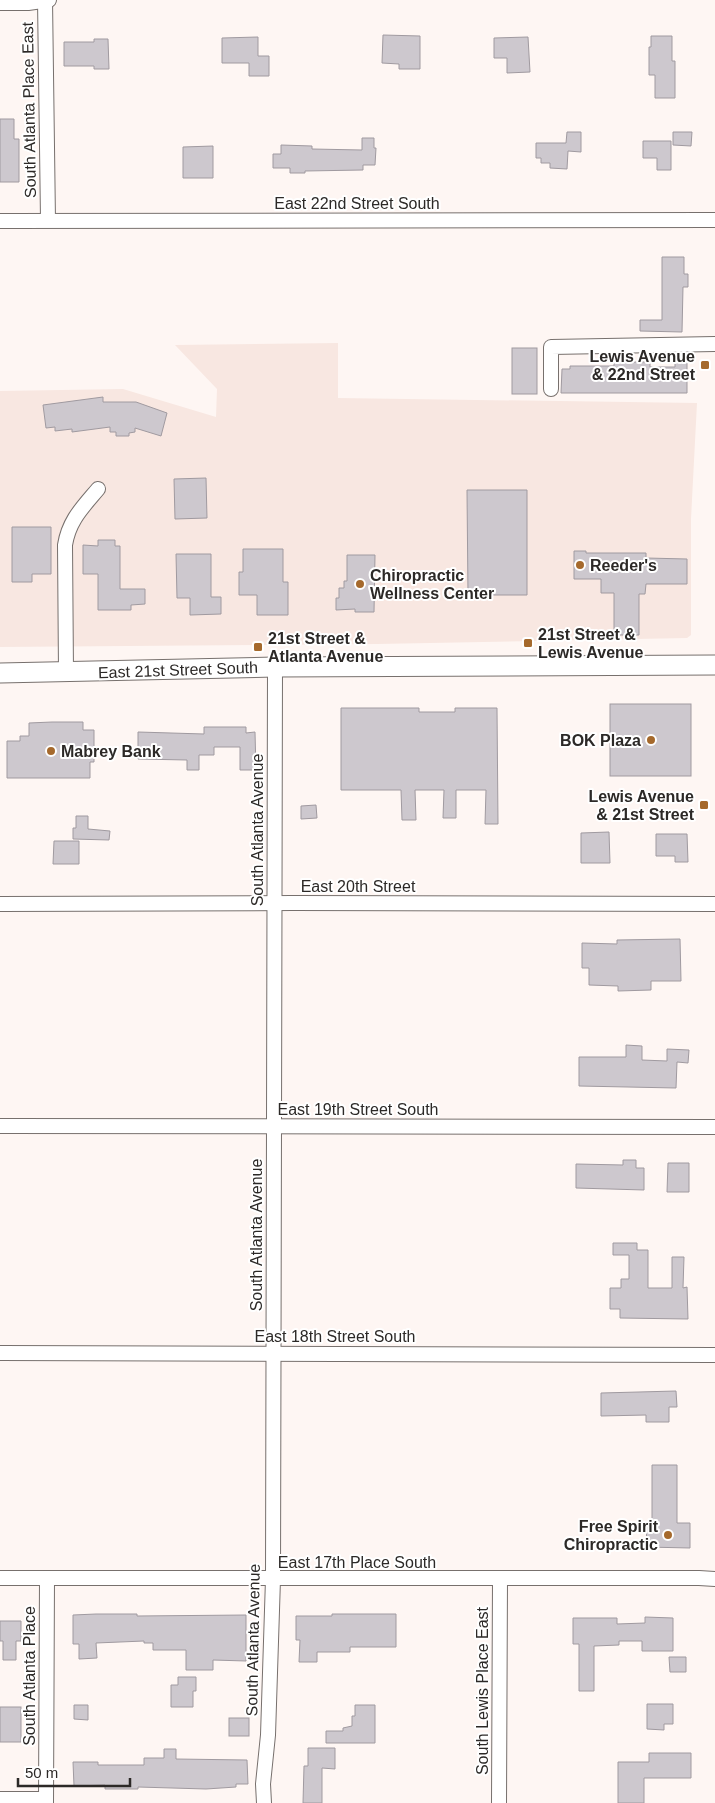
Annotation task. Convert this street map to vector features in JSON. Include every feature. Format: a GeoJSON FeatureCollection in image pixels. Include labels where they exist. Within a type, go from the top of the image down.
{"type":"FeatureCollection","features":[{"type":"Feature","properties":{"kind":"main road","name":"East 21st Street South"},"geometry":{"type":"LineString","coordinates":[[0,673],[275,667],[715,665]]}},
{"type":"Feature","properties":{"kind":"street"},"geometry":{"type":"LineString","coordinates":[[0,3],[28,3],[46,0]]}},
{"type":"Feature","properties":{"kind":"street","name":"South Atlanta Place East"},"geometry":{"type":"LineString","coordinates":[[46,0],[48,220]]}},
{"type":"Feature","properties":{"kind":"street","name":"East 22nd Street South"},"geometry":{"type":"LineString","coordinates":[[0,221],[715,220]]}},
{"type":"Feature","properties":{"kind":"street"},"geometry":{"type":"LineString","coordinates":[[551,389],[551,347],[715,344]]}},
{"type":"Feature","properties":{"kind":"street"},"geometry":{"type":"LineString","coordinates":[[66,673],[66,537],[76,516],[98,489]]}},
{"type":"Feature","properties":{"kind":"street","name":"South Atlanta Avenue"},"geometry":{"type":"LineString","coordinates":[[264,1803],[263,1784],[268,1735],[273,1579],[275,667]]}},
{"type":"Feature","properties":{"kind":"street","name":"East 20th Street"},"geometry":{"type":"LineString","coordinates":[[0,904],[715,904]]}},
{"type":"Feature","properties":{"kind":"street","name":"East 19th Street South"},"geometry":{"type":"LineString","coordinates":[[0,1126],[715,1127]]}},
{"type":"Feature","properties":{"kind":"street","name":"East 18th Street South"},"geometry":{"type":"LineString","coordinates":[[0,1353],[715,1355]]}},
{"type":"Feature","properties":{"kind":"street","name":"East 17th Place South"},"geometry":{"type":"LineString","coordinates":[[0,1578],[715,1579]]}},
{"type":"Feature","properties":{"kind":"street","name":"South Atlanta Place"},"geometry":{"type":"LineString","coordinates":[[46,1801],[47,1578]]}},
{"type":"Feature","properties":{"kind":"street","name":"South Lewis Place East"},"geometry":{"type":"LineString","coordinates":[[499,1803],[500,1579]]}},
{"type":"Feature","properties":{"kind":"street"},"geometry":{"type":"LineString","coordinates":[[0,1799],[46,1801]]}},
{"type":"Feature","properties":{"kind":"shaded area"},"geometry":{"type":"Polygon","coordinates":[[[338,343],[338,398],[697,403],[691,519],[691,635],[687,638],[377,644],[0,647],[0,391],[123,389],[216,417],[217,389],[175,345],[338,343]]]}},
{"type":"Feature","properties":{"kind":"building"},"geometry":{"type":"Polygon","coordinates":[[[383,35],[420,36],[420,69],[399,69],[399,64],[382,63],[383,35]]]}},
{"type":"Feature","properties":{"kind":"building"},"geometry":{"type":"Polygon","coordinates":[[[651,36],[672,36],[672,61],[675,61],[675,98],[655,98],[655,75],[649,75],[651,36]]]}},
{"type":"Feature","properties":{"kind":"building"},"geometry":{"type":"Polygon","coordinates":[[[258,37],[258,56],[269,56],[269,76],[249,76],[249,63],[222,63],[222,38],[258,37]]]}},
{"type":"Feature","properties":{"kind":"building"},"geometry":{"type":"Polygon","coordinates":[[[528,37],[530,72],[507,73],[507,58],[494,58],[494,38],[528,37]]]}},
{"type":"Feature","properties":{"kind":"building"},"geometry":{"type":"Polygon","coordinates":[[[94,39],[108,39],[109,69],[94,69],[94,66],[64,66],[64,42],[94,42],[94,39]]]}},
{"type":"Feature","properties":{"kind":"building"},"geometry":{"type":"Polygon","coordinates":[[[0,119],[14,119],[14,139],[19,139],[19,182],[0,182],[0,119]]]}},
{"type":"Feature","properties":{"kind":"building"},"geometry":{"type":"Polygon","coordinates":[[[567,132],[581,132],[581,152],[568,151],[567,169],[550,168],[550,163],[541,163],[541,158],[536,158],[536,143],[566,143],[567,132]]]}},
{"type":"Feature","properties":{"kind":"building"},"geometry":{"type":"Polygon","coordinates":[[[673,132],[692,132],[691,146],[673,145],[673,132]]]}},
{"type":"Feature","properties":{"kind":"building"},"geometry":{"type":"Polygon","coordinates":[[[362,138],[374,138],[374,148],[376,148],[375,165],[363,165],[363,170],[290,173],[290,168],[273,168],[273,154],[281,154],[281,145],[312,146],[312,149],[362,150],[362,138]]]}},
{"type":"Feature","properties":{"kind":"building"},"geometry":{"type":"Polygon","coordinates":[[[643,141],[671,141],[671,170],[657,170],[657,158],[643,158],[643,141]]]}},
{"type":"Feature","properties":{"kind":"building"},"geometry":{"type":"Polygon","coordinates":[[[213,146],[213,178],[183,178],[183,147],[213,146]]]}},
{"type":"Feature","properties":{"kind":"building"},"geometry":{"type":"Polygon","coordinates":[[[662,257],[684,257],[684,274],[688,274],[688,287],[683,287],[682,332],[640,331],[640,320],[662,320],[662,257]]]}},
{"type":"Feature","properties":{"kind":"building"},"geometry":{"type":"Polygon","coordinates":[[[512,348],[537,348],[537,394],[512,394],[512,348]]]}},
{"type":"Feature","properties":{"kind":"building"},"geometry":{"type":"Polygon","coordinates":[[[614,362],[650,362],[650,367],[675,367],[675,362],[687,362],[687,393],[561,393],[562,369],[570,369],[570,366],[614,366],[614,362]]]}},
{"type":"Feature","properties":{"kind":"building"},"geometry":{"type":"Polygon","coordinates":[[[103,397],[103,402],[136,402],[167,413],[161,436],[135,428],[135,432],[129,433],[129,436],[116,436],[116,432],[110,432],[110,427],[72,432],[72,429],[55,431],[55,427],[46,428],[43,405],[103,397]]]}},
{"type":"Feature","properties":{"kind":"building"},"geometry":{"type":"Polygon","coordinates":[[[206,478],[207,518],[175,519],[174,479],[206,478]]]}},
{"type":"Feature","properties":{"kind":"building"},"geometry":{"type":"Polygon","coordinates":[[[467,490],[527,490],[527,595],[468,595],[467,490]]]}},
{"type":"Feature","properties":{"kind":"building"},"geometry":{"type":"Polygon","coordinates":[[[12,527],[51,527],[51,574],[32,574],[32,582],[12,582],[12,527]]]}},
{"type":"Feature","properties":{"kind":"building"},"geometry":{"type":"Polygon","coordinates":[[[98,540],[115,540],[115,546],[120,546],[120,589],[145,589],[145,604],[131,605],[131,610],[98,610],[98,574],[83,574],[83,545],[98,546],[98,540]]]}},
{"type":"Feature","properties":{"kind":"building"},"geometry":{"type":"Polygon","coordinates":[[[243,549],[283,549],[283,582],[288,582],[288,615],[257,615],[257,595],[239,595],[239,572],[243,572],[243,549]]]}},
{"type":"Feature","properties":{"kind":"building"},"geometry":{"type":"Polygon","coordinates":[[[574,551],[586,551],[586,553],[646,553],[646,558],[687,559],[687,584],[646,584],[645,594],[639,594],[639,635],[614,635],[614,593],[601,593],[601,579],[574,579],[574,551]]]}},
{"type":"Feature","properties":{"kind":"building"},"geometry":{"type":"Polygon","coordinates":[[[176,554],[211,554],[211,597],[221,597],[221,614],[190,615],[190,598],[177,598],[176,554]]]}},
{"type":"Feature","properties":{"kind":"building","name":"Chiropractic Wellness Center"},"geometry":{"type":"Polygon","coordinates":[[[347,555],[375,555],[374,612],[355,612],[355,609],[336,610],[336,598],[339,598],[339,588],[344,588],[344,581],[347,581],[347,555]]]}},
{"type":"Feature","properties":{"kind":"building","name":"BOK Plaza"},"geometry":{"type":"Polygon","coordinates":[[[610,704],[691,704],[691,776],[610,776],[610,704]]]}},
{"type":"Feature","properties":{"kind":"building"},"geometry":{"type":"Polygon","coordinates":[[[341,708],[419,708],[419,712],[455,712],[455,708],[497,708],[498,824],[485,824],[486,790],[456,790],[456,818],[443,818],[444,790],[415,790],[416,820],[402,820],[401,790],[341,790],[341,708]]]}},
{"type":"Feature","properties":{"kind":"building","name":"Mabrey Bank"},"geometry":{"type":"Polygon","coordinates":[[[83,722],[83,730],[94,730],[94,762],[90,762],[90,778],[7,778],[7,741],[20,741],[20,736],[29,736],[29,723],[83,722]]]}},
{"type":"Feature","properties":{"kind":"building"},"geometry":{"type":"Polygon","coordinates":[[[204,727],[246,727],[246,733],[255,732],[256,770],[240,770],[240,747],[214,747],[214,755],[199,755],[199,770],[187,770],[187,760],[138,759],[138,732],[204,734],[204,727]]]}},
{"type":"Feature","properties":{"kind":"building"},"geometry":{"type":"Polygon","coordinates":[[[316,805],[317,818],[301,819],[301,806],[316,805]]]}},
{"type":"Feature","properties":{"kind":"building"},"geometry":{"type":"Polygon","coordinates":[[[76,816],[88,816],[88,829],[110,831],[109,840],[73,839],[73,828],[76,828],[76,816]]]}},
{"type":"Feature","properties":{"kind":"building"},"geometry":{"type":"Polygon","coordinates":[[[609,832],[610,863],[581,863],[581,833],[609,832]]]}},
{"type":"Feature","properties":{"kind":"building"},"geometry":{"type":"Polygon","coordinates":[[[656,834],[687,834],[688,862],[675,862],[675,856],[656,856],[656,834]]]}},
{"type":"Feature","properties":{"kind":"building"},"geometry":{"type":"Polygon","coordinates":[[[54,841],[79,841],[79,864],[53,864],[54,841]]]}},
{"type":"Feature","properties":{"kind":"building"},"geometry":{"type":"Polygon","coordinates":[[[680,939],[681,981],[651,981],[651,990],[618,991],[618,986],[589,985],[589,968],[582,968],[582,943],[617,944],[617,940],[680,939]]]}},
{"type":"Feature","properties":{"kind":"building"},"geometry":{"type":"Polygon","coordinates":[[[626,1045],[642,1046],[642,1060],[667,1061],[667,1049],[689,1050],[688,1063],[677,1062],[676,1088],[579,1086],[579,1057],[626,1057],[626,1045]]]}},
{"type":"Feature","properties":{"kind":"building"},"geometry":{"type":"Polygon","coordinates":[[[623,1160],[636,1160],[636,1168],[644,1168],[644,1190],[576,1188],[576,1164],[623,1165],[623,1160]]]}},
{"type":"Feature","properties":{"kind":"building"},"geometry":{"type":"Polygon","coordinates":[[[668,1163],[689,1163],[689,1192],[667,1192],[668,1163]]]}},
{"type":"Feature","properties":{"kind":"building"},"geometry":{"type":"Polygon","coordinates":[[[613,1243],[637,1243],[637,1250],[648,1250],[648,1288],[672,1288],[672,1257],[684,1257],[683,1288],[687,1287],[688,1319],[620,1318],[620,1309],[610,1309],[610,1288],[621,1288],[621,1279],[629,1279],[629,1255],[613,1255],[613,1243]]]}},
{"type":"Feature","properties":{"kind":"building"},"geometry":{"type":"Polygon","coordinates":[[[676,1391],[677,1407],[669,1407],[669,1422],[646,1422],[646,1415],[601,1416],[601,1393],[676,1391]]]}},
{"type":"Feature","properties":{"kind":"building"},"geometry":{"type":"Polygon","coordinates":[[[652,1465],[677,1465],[677,1523],[690,1523],[690,1548],[646,1547],[647,1522],[652,1522],[652,1465]]]}},
{"type":"Feature","properties":{"kind":"building"},"geometry":{"type":"Polygon","coordinates":[[[137,1614],[137,1616],[246,1615],[246,1661],[213,1660],[213,1670],[186,1670],[186,1650],[153,1650],[153,1643],[144,1643],[144,1641],[96,1643],[97,1658],[79,1659],[79,1644],[73,1644],[73,1615],[137,1614]]]}},
{"type":"Feature","properties":{"kind":"building"},"geometry":{"type":"Polygon","coordinates":[[[332,1614],[396,1614],[396,1647],[350,1647],[350,1652],[317,1652],[317,1662],[299,1662],[300,1640],[296,1640],[296,1616],[332,1616],[332,1614]]]}},
{"type":"Feature","properties":{"kind":"building"},"geometry":{"type":"Polygon","coordinates":[[[645,1617],[673,1618],[673,1651],[642,1651],[642,1641],[619,1641],[619,1645],[594,1646],[594,1691],[579,1691],[579,1644],[573,1644],[573,1618],[617,1618],[617,1624],[645,1623],[645,1617]]]}},
{"type":"Feature","properties":{"kind":"building"},"geometry":{"type":"Polygon","coordinates":[[[0,1621],[21,1621],[21,1641],[16,1641],[16,1660],[3,1660],[3,1641],[0,1641],[0,1621]]]}},
{"type":"Feature","properties":{"kind":"building"},"geometry":{"type":"Polygon","coordinates":[[[669,1657],[686,1657],[686,1672],[670,1672],[669,1657]]]}},
{"type":"Feature","properties":{"kind":"building"},"geometry":{"type":"Polygon","coordinates":[[[178,1677],[196,1677],[196,1691],[193,1691],[193,1707],[171,1707],[171,1685],[178,1685],[178,1677]]]}},
{"type":"Feature","properties":{"kind":"building"},"geometry":{"type":"Polygon","coordinates":[[[647,1704],[673,1704],[673,1724],[664,1724],[664,1730],[647,1729],[647,1704]]]}},
{"type":"Feature","properties":{"kind":"building"},"geometry":{"type":"Polygon","coordinates":[[[74,1705],[88,1705],[88,1720],[74,1719],[74,1705]]]}},
{"type":"Feature","properties":{"kind":"building"},"geometry":{"type":"Polygon","coordinates":[[[355,1705],[375,1705],[375,1743],[326,1743],[326,1731],[343,1731],[343,1728],[352,1726],[352,1716],[355,1716],[355,1705]]]}},
{"type":"Feature","properties":{"kind":"building"},"geometry":{"type":"Polygon","coordinates":[[[0,1707],[21,1707],[21,1742],[0,1742],[0,1707]]]}},
{"type":"Feature","properties":{"kind":"building"},"geometry":{"type":"Polygon","coordinates":[[[229,1718],[249,1718],[249,1736],[229,1736],[229,1718]]]}},
{"type":"Feature","properties":{"kind":"building"},"geometry":{"type":"Polygon","coordinates":[[[308,1748],[335,1748],[335,1769],[322,1768],[322,1803],[303,1803],[304,1766],[308,1766],[308,1748]]]}},
{"type":"Feature","properties":{"kind":"building"},"geometry":{"type":"Polygon","coordinates":[[[164,1749],[176,1749],[176,1759],[247,1760],[248,1784],[236,1784],[236,1787],[206,1789],[138,1787],[138,1789],[105,1789],[105,1785],[74,1786],[73,1762],[98,1762],[98,1765],[144,1765],[144,1758],[164,1758],[164,1749]]]}},
{"type":"Feature","properties":{"kind":"building"},"geometry":{"type":"Polygon","coordinates":[[[649,1753],[691,1753],[691,1778],[644,1778],[644,1803],[618,1803],[618,1762],[649,1762],[649,1753]]]}},
{"type":"Feature","properties":{"kind":"place","name":"Lewis Avenue & 22nd Street"},"geometry":{"type":"Point","coordinates":[705,365]}},
{"type":"Feature","properties":{"kind":"place","name":"Reeder's"},"geometry":{"type":"Point","coordinates":[580,565]}},
{"type":"Feature","properties":{"kind":"place","name":"Chiropractic Wellness Center"},"geometry":{"type":"Point","coordinates":[360,584]}},
{"type":"Feature","properties":{"kind":"place","name":"21st Street & Lewis Avenue"},"geometry":{"type":"Point","coordinates":[528,643]}},
{"type":"Feature","properties":{"kind":"place","name":"21st Street & Atlanta Avenue"},"geometry":{"type":"Point","coordinates":[258,647]}},
{"type":"Feature","properties":{"kind":"place","name":"BOK Plaza"},"geometry":{"type":"Point","coordinates":[651,740]}},
{"type":"Feature","properties":{"kind":"place","name":"Mabrey Bank"},"geometry":{"type":"Point","coordinates":[51,751]}},
{"type":"Feature","properties":{"kind":"place","name":"Lewis Avenue & 21st Street"},"geometry":{"type":"Point","coordinates":[704,805]}},
{"type":"Feature","properties":{"kind":"place","name":"Free Spirit Chiropractic"},"geometry":{"type":"Point","coordinates":[668,1535]}}]}
